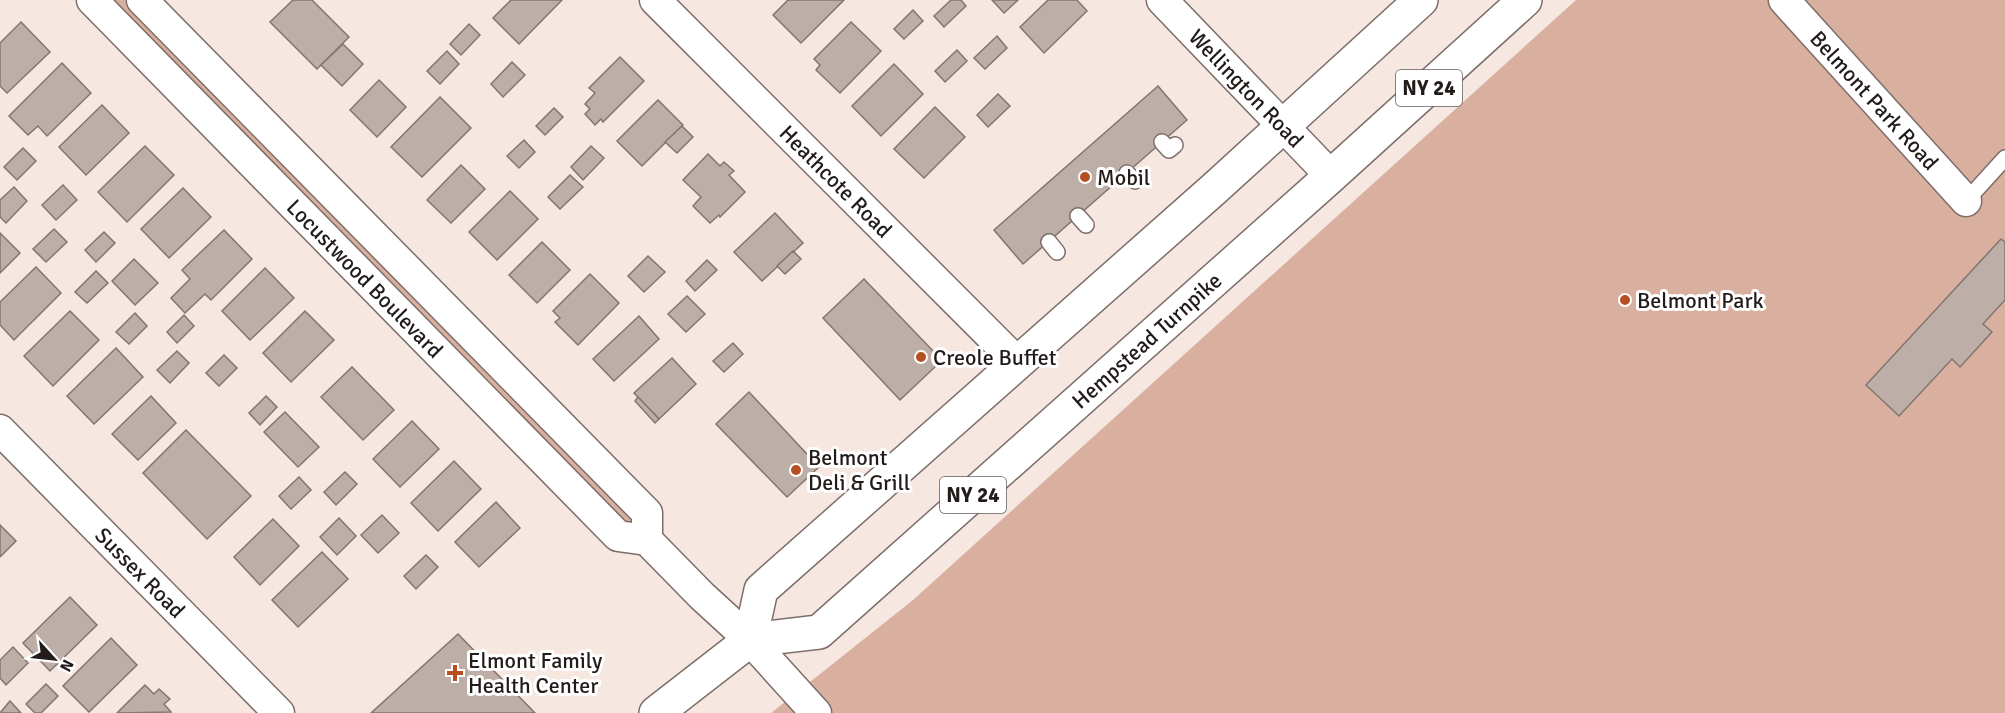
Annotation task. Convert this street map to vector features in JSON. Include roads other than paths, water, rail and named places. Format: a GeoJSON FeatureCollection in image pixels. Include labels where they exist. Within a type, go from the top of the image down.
{"type":"FeatureCollection","features":[{"type":"Feature","properties":{"kind":"main road"},"geometry":{"type":"LineString","coordinates":[[656,713],[750,640],[761,590],[1284,126],[1421,0]]}},
{"type":"Feature","properties":{"kind":"main road","name":"Hempstead Turnpike"},"geometry":{"type":"LineString","coordinates":[[750,640],[819,632],[1525,0]]}},
{"type":"Feature","properties":{"kind":"street","name":"Locustwood Boulevard"},"geometry":{"type":"LineString","coordinates":[[92,0],[618,536],[647,540],[647,513],[142,0]]}},
{"type":"Feature","properties":{"kind":"street","name":"Heathcote Road"},"geometry":{"type":"LineString","coordinates":[[655,0],[1017,362]]}},
{"type":"Feature","properties":{"kind":"street","name":"Wellington Road"},"geometry":{"type":"LineString","coordinates":[[1162,0],[1331,176]]}},
{"type":"Feature","properties":{"kind":"street","name":"Belmont Park Road"},"geometry":{"type":"LineString","coordinates":[[1784,0],[1966,201]]}},
{"type":"Feature","properties":{"kind":"street"},"geometry":{"type":"LineString","coordinates":[[322,234],[348,209]]}},
{"type":"Feature","properties":{"kind":"street","name":"Sussex Road"},"geometry":{"type":"LineString","coordinates":[[0,430],[279,713]]}},
{"type":"Feature","properties":{"kind":"street"},"geometry":{"type":"LineString","coordinates":[[647,540],[702,596],[750,640],[816,713]]}},
{"type":"Feature","properties":{"kind":"lane"},"geometry":{"type":"LineString","coordinates":[[1966,201],[2005,158]]}},
{"type":"Feature","properties":{"kind":"place","name":"Mobil"},"geometry":{"type":"Point","coordinates":[1085,177]}},
{"type":"Feature","properties":{"kind":"place","name":"Belmont Park"},"geometry":{"type":"Point","coordinates":[1625,300]}},
{"type":"Feature","properties":{"kind":"place","name":"Creole Buffet"},"geometry":{"type":"Point","coordinates":[921,357]}},
{"type":"Feature","properties":{"kind":"place","name":"Belmont Deli & Grill"},"geometry":{"type":"Point","coordinates":[796,470]}},
{"type":"Feature","properties":{"kind":"place","name":"Elmont Family Health Center"},"geometry":{"type":"Point","coordinates":[455,673]}}]}
